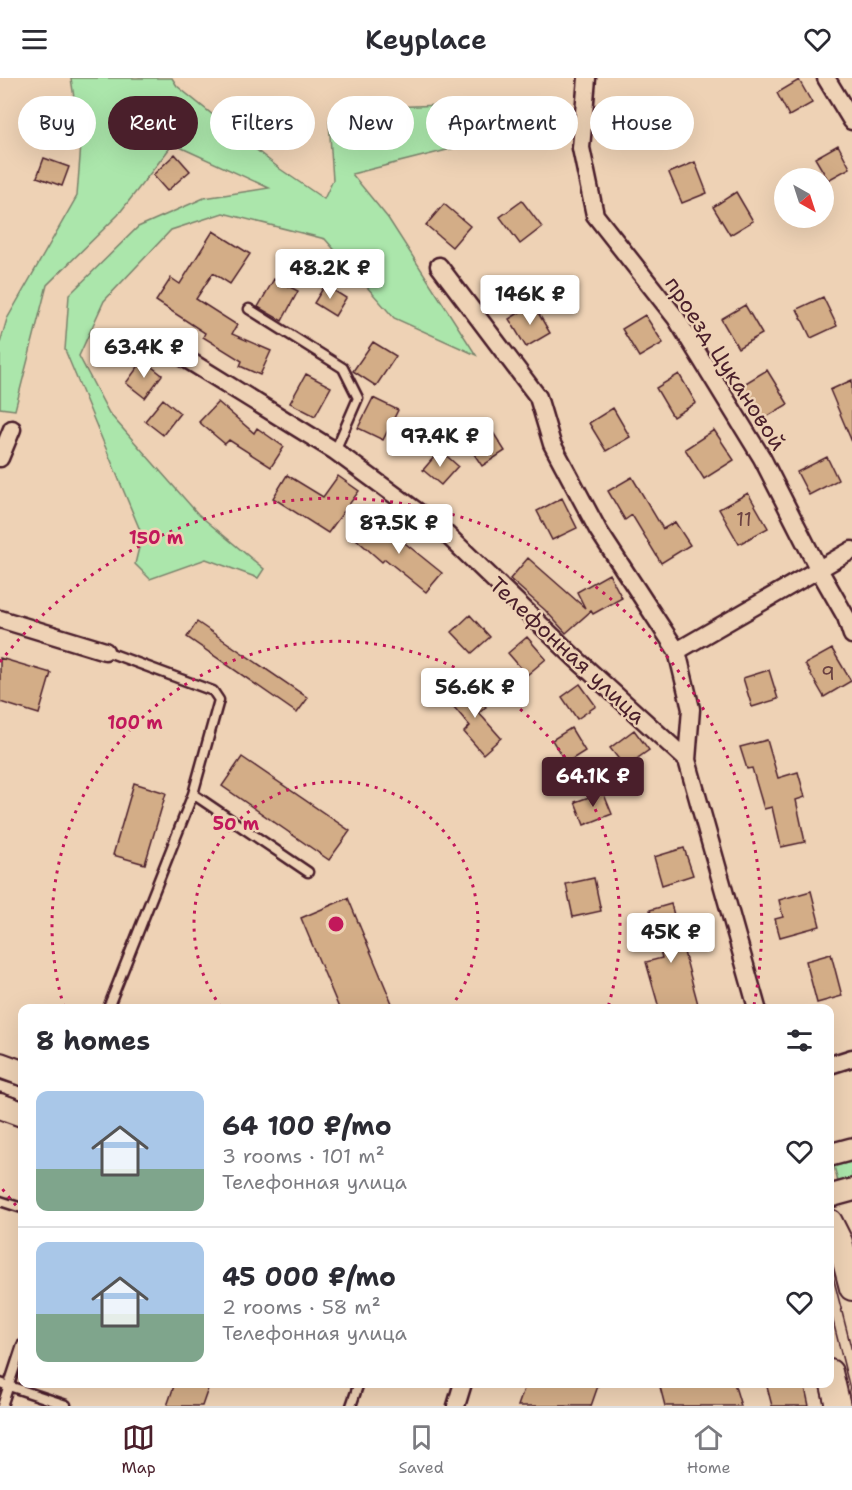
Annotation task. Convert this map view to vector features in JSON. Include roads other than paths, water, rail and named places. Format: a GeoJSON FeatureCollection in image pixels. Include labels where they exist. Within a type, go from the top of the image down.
{"type":"FeatureCollection","features":[{"type":"Feature","properties":{"kind":"main road"},"geometry":{"type":"LineString","coordinates":[[0,1065],[18,1072]]}},
{"type":"Feature","properties":{"kind":"main road"},"geometry":{"type":"LineString","coordinates":[[0,1106],[18,1113]]}},
{"type":"Feature","properties":{"kind":"main road"},"geometry":{"type":"LineString","coordinates":[[834,1230],[840,1242],[852,1288]]}},
{"type":"Feature","properties":{"kind":"main road"},"geometry":{"type":"LineString","coordinates":[[834,1388],[838,1406]]}},
{"type":"Feature","properties":{"kind":"street","name":"проезд Цукановой"},"geometry":{"type":"LineString","coordinates":[[587,78],[581,148],[595,215],[676,318],[762,458],[818,568],[846,617],[852,635]]}},
{"type":"Feature","properties":{"kind":"street"},"geometry":{"type":"LineString","coordinates":[[826,78],[852,121]]}},
{"type":"Feature","properties":{"kind":"street"},"geometry":{"type":"LineString","coordinates":[[439,266],[538,397],[552,444],[598,530],[677,651],[691,709],[687,760],[756,1004]]}},
{"type":"Feature","properties":{"kind":"street","name":"Телефонная улица"},"geometry":{"type":"LineString","coordinates":[[183,357],[335,452],[441,530],[573,657],[687,760]]}},
{"type":"Feature","properties":{"kind":"street"},"geometry":{"type":"LineString","coordinates":[[0,458],[12,429]]}},
{"type":"Feature","properties":{"kind":"street"},"geometry":{"type":"LineString","coordinates":[[677,651],[852,550]]}},
{"type":"Feature","properties":{"kind":"street"},"geometry":{"type":"LineString","coordinates":[[0,619],[105,651]]}},
{"type":"Feature","properties":{"kind":"street"},"geometry":{"type":"LineString","coordinates":[[834,1064],[852,1058]]}},
{"type":"Feature","properties":{"kind":"street"},"geometry":{"type":"LineString","coordinates":[[834,1154],[852,1149]]}},
{"type":"Feature","properties":{"kind":"street"},"geometry":{"type":"LineString","coordinates":[[834,1195],[852,1190]]}},
{"type":"Feature","properties":{"kind":"street"},"geometry":{"type":"LineString","coordinates":[[456,1406],[461,1388]]}},
{"type":"Feature","properties":{"kind":"lane"},"geometry":{"type":"LineString","coordinates":[[249,309],[343,368],[358,398],[335,452]]}},
{"type":"Feature","properties":{"kind":"lane"},"geometry":{"type":"LineString","coordinates":[[105,651],[213,691],[219,700],[193,794],[110,1004]]}},
{"type":"Feature","properties":{"kind":"lane"},"geometry":{"type":"LineString","coordinates":[[193,794],[308,872]]}},
{"type":"Feature","properties":{"kind":"lane"},"geometry":{"type":"LineString","coordinates":[[0,1201],[18,1207]]}},
{"type":"Feature","properties":{"kind":"lane"},"geometry":{"type":"LineString","coordinates":[[2,1406],[4,1385],[18,1354]]}},
{"type":"Feature","properties":{"kind":"lane"},"geometry":{"type":"LineString","coordinates":[[4,1385],[66,1405]]}},
{"type":"Feature","properties":{"kind":"lane"},"geometry":{"type":"LineString","coordinates":[[351,1406],[357,1388]]}},
{"type":"Feature","properties":{"kind":"tram line"},"geometry":{"type":"LineString","coordinates":[[0,1080],[18,1086]]}},
{"type":"Feature","properties":{"kind":"tram line"},"geometry":{"type":"LineString","coordinates":[[0,1092],[18,1099]]}},
{"type":"Feature","properties":{"kind":"tram line"},"geometry":{"type":"LineString","coordinates":[[834,1281],[852,1351]]}},
{"type":"Feature","properties":{"kind":"tram line"},"geometry":{"type":"LineString","coordinates":[[834,1325],[852,1397]]}}]}
